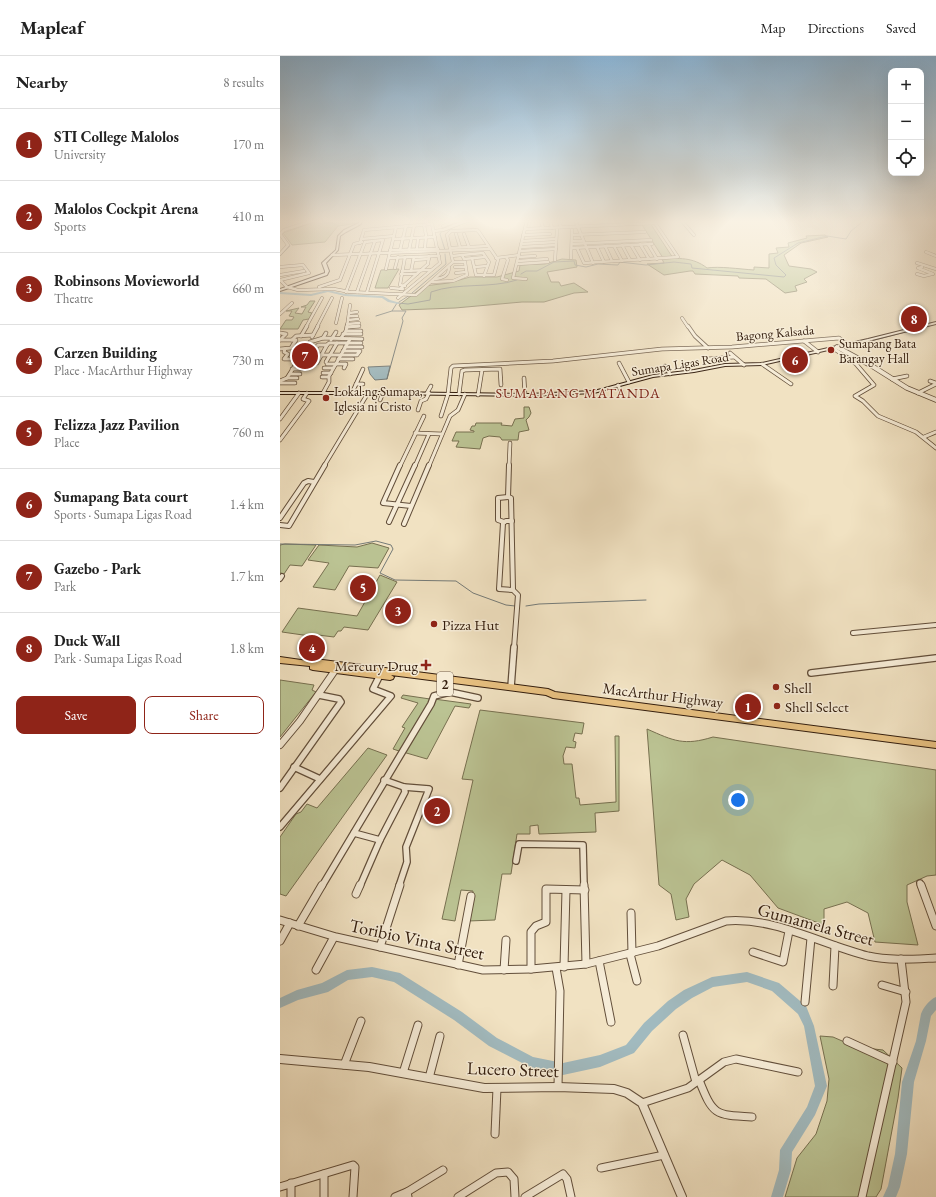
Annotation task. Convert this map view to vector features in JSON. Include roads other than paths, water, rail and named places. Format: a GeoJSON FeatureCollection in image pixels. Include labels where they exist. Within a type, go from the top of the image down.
{"type":"FeatureCollection","features":[{"type":"Feature","properties":{"kind":"highway","name":"MacArthur Highway"},"geometry":{"type":"LineString","coordinates":[[280,660],[308,664],[313,667],[337,667],[548,692],[553,695]]}},
{"type":"Feature","properties":{"kind":"highway","name":"MacArthur Highway"},"geometry":{"type":"LineString","coordinates":[[337,667],[380,675],[406,676],[526,694],[547,696],[553,695],[936,745]]}},
{"type":"Feature","properties":{"kind":"main road"},"geometry":{"type":"LineString","coordinates":[[280,290],[326,273]]}},
{"type":"Feature","properties":{"kind":"main road","name":"Sumapa Ligas Road"},"geometry":{"type":"LineString","coordinates":[[280,393],[428,393],[525,395],[591,392],[618,386],[646,377],[725,365],[762,364],[848,345],[936,323]]}},
{"type":"Feature","properties":{"kind":"street"},"geometry":{"type":"LineString","coordinates":[[280,275],[292,273]]}},
{"type":"Feature","properties":{"kind":"street"},"geometry":{"type":"LineString","coordinates":[[280,281],[308,273]]}},
{"type":"Feature","properties":{"kind":"street"},"geometry":{"type":"LineString","coordinates":[[316,289],[340,280],[342,273]]}},
{"type":"Feature","properties":{"kind":"street"},"geometry":{"type":"LineString","coordinates":[[346,292],[353,273]]}},
{"type":"Feature","properties":{"kind":"street"},"geometry":{"type":"LineString","coordinates":[[357,292],[363,273]]}},
{"type":"Feature","properties":{"kind":"street"},"geometry":{"type":"LineString","coordinates":[[367,292],[373,273]]}},
{"type":"Feature","properties":{"kind":"street"},"geometry":{"type":"LineString","coordinates":[[402,273],[400,285],[404,286]]}},
{"type":"Feature","properties":{"kind":"street"},"geometry":{"type":"LineString","coordinates":[[406,273],[417,274]]}},
{"type":"Feature","properties":{"kind":"street"},"geometry":{"type":"LineString","coordinates":[[398,298],[427,273]]}},
{"type":"Feature","properties":{"kind":"street"},"geometry":{"type":"LineString","coordinates":[[280,281],[287,287],[299,290],[334,289],[346,292],[417,294],[442,273]]}},
{"type":"Feature","properties":{"kind":"street"},"geometry":{"type":"LineString","coordinates":[[435,279],[447,276],[448,273]]}},
{"type":"Feature","properties":{"kind":"street"},"geometry":{"type":"LineString","coordinates":[[432,282],[454,281],[467,275],[466,273]]}},
{"type":"Feature","properties":{"kind":"street"},"geometry":{"type":"LineString","coordinates":[[476,273],[476,275],[484,276],[494,275],[495,273]]}},
{"type":"Feature","properties":{"kind":"street"},"geometry":{"type":"LineString","coordinates":[[504,273],[502,279],[507,280]]}},
{"type":"Feature","properties":{"kind":"street"},"geometry":{"type":"LineString","coordinates":[[514,273],[513,278],[525,278],[526,280]]}},
{"type":"Feature","properties":{"kind":"street"},"geometry":{"type":"LineString","coordinates":[[917,274],[924,276],[934,273]]}},
{"type":"Feature","properties":{"kind":"street"},"geometry":{"type":"LineString","coordinates":[[400,289],[417,274]]}},
{"type":"Feature","properties":{"kind":"street"},"geometry":{"type":"LineString","coordinates":[[391,288],[409,290]]}},
{"type":"Feature","properties":{"kind":"street"},"geometry":{"type":"LineString","coordinates":[[301,336],[322,298]]}},
{"type":"Feature","properties":{"kind":"street"},"geometry":{"type":"LineString","coordinates":[[292,340],[295,336],[313,336],[332,298]]}},
{"type":"Feature","properties":{"kind":"street"},"geometry":{"type":"LineString","coordinates":[[336,323],[342,298]]}},
{"type":"Feature","properties":{"kind":"street"},"geometry":{"type":"LineString","coordinates":[[280,314],[292,303]]}},
{"type":"Feature","properties":{"kind":"street"},"geometry":{"type":"LineString","coordinates":[[340,338],[348,321],[350,305]]}},
{"type":"Feature","properties":{"kind":"street"},"geometry":{"type":"LineString","coordinates":[[338,318],[348,321],[361,332],[343,334]]}},
{"type":"Feature","properties":{"kind":"street"},"geometry":{"type":"LineString","coordinates":[[682,318],[696,336],[708,348]]}},
{"type":"Feature","properties":{"kind":"street"},"geometry":{"type":"LineString","coordinates":[[348,321],[358,319]]}},
{"type":"Feature","properties":{"kind":"street"},"geometry":{"type":"LineString","coordinates":[[348,321],[358,319]]}},
{"type":"Feature","properties":{"kind":"street"},"geometry":{"type":"LineString","coordinates":[[348,321],[358,319]]}},
{"type":"Feature","properties":{"kind":"street"},"geometry":{"type":"LineString","coordinates":[[317,363],[336,332]]}},
{"type":"Feature","properties":{"kind":"street"},"geometry":{"type":"LineString","coordinates":[[280,333],[286,334],[280,340]]}},
{"type":"Feature","properties":{"kind":"street"},"geometry":{"type":"LineString","coordinates":[[323,338],[326,333]]}},
{"type":"Feature","properties":{"kind":"street"},"geometry":{"type":"LineString","coordinates":[[280,382],[287,378],[290,374],[310,342],[323,338],[362,338]]}},
{"type":"Feature","properties":{"kind":"street","name":"Bagong Kalsada"},"geometry":{"type":"LineString","coordinates":[[448,394],[451,368],[453,366],[553,361],[662,349],[708,348],[839,338],[848,345]]}},
{"type":"Feature","properties":{"kind":"street"},"geometry":{"type":"LineString","coordinates":[[322,378],[328,377],[331,373],[350,339]]}},
{"type":"Feature","properties":{"kind":"street"},"geometry":{"type":"LineString","coordinates":[[280,340],[296,340],[292,347],[280,349]]}},
{"type":"Feature","properties":{"kind":"street"},"geometry":{"type":"LineString","coordinates":[[804,341],[818,352]]}},
{"type":"Feature","properties":{"kind":"street"},"geometry":{"type":"LineString","coordinates":[[337,343],[327,363],[346,364],[344,368]]}},
{"type":"Feature","properties":{"kind":"street"},"geometry":{"type":"LineString","coordinates":[[295,365],[304,364],[318,345],[361,343]]}},
{"type":"Feature","properties":{"kind":"street"},"geometry":{"type":"LineString","coordinates":[[345,347],[362,347]]}},
{"type":"Feature","properties":{"kind":"street"},"geometry":{"type":"LineString","coordinates":[[835,348],[872,366],[918,393],[936,400]]}},
{"type":"Feature","properties":{"kind":"street"},"geometry":{"type":"LineString","coordinates":[[835,348],[856,364],[874,385],[872,388],[860,392],[855,396],[863,401],[878,416],[924,437],[936,448]]}},
{"type":"Feature","properties":{"kind":"street"},"geometry":{"type":"LineString","coordinates":[[285,349],[284,352],[288,354],[284,359],[298,359]]}},
{"type":"Feature","properties":{"kind":"street"},"geometry":{"type":"LineString","coordinates":[[302,355],[358,355],[360,351],[343,351]]}},
{"type":"Feature","properties":{"kind":"street"},"geometry":{"type":"LineString","coordinates":[[730,353],[744,365]]}},
{"type":"Feature","properties":{"kind":"street"},"geometry":{"type":"LineString","coordinates":[[708,359],[734,357]]}},
{"type":"Feature","properties":{"kind":"street"},"geometry":{"type":"LineString","coordinates":[[338,359],[353,359]]}},
{"type":"Feature","properties":{"kind":"street"},"geometry":{"type":"LineString","coordinates":[[619,363],[629,382]]}},
{"type":"Feature","properties":{"kind":"street"},"geometry":{"type":"LineString","coordinates":[[762,364],[791,384]]}},
{"type":"Feature","properties":{"kind":"street"},"geometry":{"type":"LineString","coordinates":[[665,366],[670,374]]}},
{"type":"Feature","properties":{"kind":"street"},"geometry":{"type":"LineString","coordinates":[[324,368],[333,368]]}},
{"type":"Feature","properties":{"kind":"street"},"geometry":{"type":"LineString","coordinates":[[292,369],[301,369]]}},
{"type":"Feature","properties":{"kind":"street"},"geometry":{"type":"LineString","coordinates":[[352,393],[363,369]]}},
{"type":"Feature","properties":{"kind":"street"},"geometry":{"type":"LineString","coordinates":[[459,394],[462,371],[500,369],[501,384]]}},
{"type":"Feature","properties":{"kind":"street"},"geometry":{"type":"LineString","coordinates":[[478,395],[482,370]]}},
{"type":"Feature","properties":{"kind":"street"},"geometry":{"type":"LineString","coordinates":[[323,373],[331,373]]}},
{"type":"Feature","properties":{"kind":"street"},"geometry":{"type":"LineString","coordinates":[[290,374],[300,374]]}},
{"type":"Feature","properties":{"kind":"street"},"geometry":{"type":"LineString","coordinates":[[892,379],[907,376]]}},
{"type":"Feature","properties":{"kind":"street"},"geometry":{"type":"LineString","coordinates":[[323,393],[330,380],[328,377]]}},
{"type":"Feature","properties":{"kind":"street"},"geometry":{"type":"LineString","coordinates":[[287,378],[297,378]]}},
{"type":"Feature","properties":{"kind":"street"},"geometry":{"type":"LineString","coordinates":[[524,378],[525,395]]}},
{"type":"Feature","properties":{"kind":"street"},"geometry":{"type":"LineString","coordinates":[[930,381],[936,383]]}},
{"type":"Feature","properties":{"kind":"street"},"geometry":{"type":"LineString","coordinates":[[280,382],[295,383]]}},
{"type":"Feature","properties":{"kind":"street"},"geometry":{"type":"LineString","coordinates":[[918,393],[936,383]]}},
{"type":"Feature","properties":{"kind":"street"},"geometry":{"type":"LineString","coordinates":[[356,384],[363,384]]}},
{"type":"Feature","properties":{"kind":"street"},"geometry":{"type":"LineString","coordinates":[[418,410],[420,401],[426,399],[430,386]]}},
{"type":"Feature","properties":{"kind":"street"},"geometry":{"type":"LineString","coordinates":[[618,386],[622,393]]}},
{"type":"Feature","properties":{"kind":"street"},"geometry":{"type":"LineString","coordinates":[[280,419],[299,393]]}},
{"type":"Feature","properties":{"kind":"street"},"geometry":{"type":"LineString","coordinates":[[280,440],[309,401],[303,400],[307,393]]}},
{"type":"Feature","properties":{"kind":"street"},"geometry":{"type":"LineString","coordinates":[[280,525],[289,526],[368,393]]}},
{"type":"Feature","properties":{"kind":"street"},"geometry":{"type":"LineString","coordinates":[[380,400],[383,393]]}},
{"type":"Feature","properties":{"kind":"street"},"geometry":{"type":"LineString","coordinates":[[441,416],[448,394]]}},
{"type":"Feature","properties":{"kind":"street"},"geometry":{"type":"LineString","coordinates":[[404,524],[450,416],[458,410],[466,394]]}},
{"type":"Feature","properties":{"kind":"street"},"geometry":{"type":"LineString","coordinates":[[411,506],[384,503],[384,499],[424,416]]}},
{"type":"Feature","properties":{"kind":"street"},"geometry":{"type":"LineString","coordinates":[[924,437],[936,432]]}},
{"type":"Feature","properties":{"kind":"street"},"geometry":{"type":"LineString","coordinates":[[415,433],[442,434]]}},
{"type":"Feature","properties":{"kind":"street"},"geometry":{"type":"LineString","coordinates":[[389,522],[429,434]]}},
{"type":"Feature","properties":{"kind":"street"},"geometry":{"type":"LineString","coordinates":[[510,443],[508,497],[511,498],[513,589],[517,594],[511,688]]}},
{"type":"Feature","properties":{"kind":"street"},"geometry":{"type":"LineString","coordinates":[[280,518],[304,484],[314,482]]}},
{"type":"Feature","properties":{"kind":"street"},"geometry":{"type":"LineString","coordinates":[[508,497],[498,498],[498,520],[504,522],[512,521]]}},
{"type":"Feature","properties":{"kind":"street"},"geometry":{"type":"LineString","coordinates":[[504,522],[499,589],[513,589]]}},
{"type":"Feature","properties":{"kind":"street"},"geometry":{"type":"LineString","coordinates":[[853,633],[936,625]]}},
{"type":"Feature","properties":{"kind":"street"},"geometry":{"type":"LineString","coordinates":[[811,673],[936,658]]}},
{"type":"Feature","properties":{"kind":"street"},"geometry":{"type":"LineString","coordinates":[[280,745],[319,695],[337,667]]}},
{"type":"Feature","properties":{"kind":"street"},"geometry":{"type":"LineString","coordinates":[[280,827],[391,696],[373,689],[380,675]]}},
{"type":"Feature","properties":{"kind":"street"},"geometry":{"type":"LineString","coordinates":[[298,926],[384,780],[431,704],[434,696],[442,693],[458,693],[478,698]]}},
{"type":"Feature","properties":{"kind":"street"},"geometry":{"type":"LineString","coordinates":[[280,788],[340,702],[339,699],[319,695]]}},
{"type":"Feature","properties":{"kind":"street"},"geometry":{"type":"LineString","coordinates":[[294,767],[320,779]]}},
{"type":"Feature","properties":{"kind":"street"},"geometry":{"type":"LineString","coordinates":[[380,947],[407,862],[406,847],[429,788],[404,786],[384,780]]}},
{"type":"Feature","properties":{"kind":"street"},"geometry":{"type":"LineString","coordinates":[[356,894],[380,840],[405,792],[404,786]]}},
{"type":"Feature","properties":{"kind":"street"},"geometry":{"type":"LineString","coordinates":[[354,833],[380,840]]}},
{"type":"Feature","properties":{"kind":"street"},"geometry":{"type":"LineString","coordinates":[[516,861],[519,844],[583,845],[586,964]]}},
{"type":"Feature","properties":{"kind":"street"},"geometry":{"type":"LineString","coordinates":[[920,883],[936,926]]}},
{"type":"Feature","properties":{"kind":"street"},"geometry":{"type":"LineString","coordinates":[[531,970],[531,932],[536,926],[546,922],[546,889],[585,890]]}},
{"type":"Feature","properties":{"kind":"street"},"geometry":{"type":"LineString","coordinates":[[564,967],[566,890]]}},
{"type":"Feature","properties":{"kind":"street"},"geometry":{"type":"LineString","coordinates":[[458,965],[471,896]]}},
{"type":"Feature","properties":{"kind":"street"},"geometry":{"type":"LineString","coordinates":[[631,913],[631,953],[637,981]]}},
{"type":"Feature","properties":{"kind":"street","name":"Toribio Vinta Street"},"geometry":{"type":"LineString","coordinates":[[280,920],[334,936],[483,970],[531,970],[574,966]]}},
{"type":"Feature","properties":{"kind":"street","name":"Gumamela Street"},"geometry":{"type":"LineString","coordinates":[[574,966],[658,946],[726,921],[763,922],[870,956],[901,960],[936,958]]}},
{"type":"Feature","properties":{"kind":"street"},"geometry":{"type":"LineString","coordinates":[[280,941],[290,923]]}},
{"type":"Feature","properties":{"kind":"street"},"geometry":{"type":"LineString","coordinates":[[753,952],[783,962],[789,931]]}},
{"type":"Feature","properties":{"kind":"street"},"geometry":{"type":"LineString","coordinates":[[316,970],[334,936]]}},
{"type":"Feature","properties":{"kind":"street"},"geometry":{"type":"LineString","coordinates":[[805,1002],[811,938]]}},
{"type":"Feature","properties":{"kind":"street"},"geometry":{"type":"LineString","coordinates":[[504,970],[506,940]]}},
{"type":"Feature","properties":{"kind":"street"},"geometry":{"type":"LineString","coordinates":[[833,986],[835,946]]}},
{"type":"Feature","properties":{"kind":"street"},"geometry":{"type":"LineString","coordinates":[[862,1197],[893,1062],[906,992],[901,960]]}},
{"type":"Feature","properties":{"kind":"street"},"geometry":{"type":"LineString","coordinates":[[599,961],[611,1022]]}},
{"type":"Feature","properties":{"kind":"street"},"geometry":{"type":"LineString","coordinates":[[556,968],[560,991],[558,1087]]}},
{"type":"Feature","properties":{"kind":"street"},"geometry":{"type":"LineString","coordinates":[[882,985],[906,992]]}},
{"type":"Feature","properties":{"kind":"street"},"geometry":{"type":"LineString","coordinates":[[344,1065],[361,1021]]}},
{"type":"Feature","properties":{"kind":"street"},"geometry":{"type":"LineString","coordinates":[[403,1073],[418,1026]]}},
{"type":"Feature","properties":{"kind":"street"},"geometry":{"type":"LineString","coordinates":[[683,1035],[698,1081],[714,1113],[721,1116],[752,1117]]}},
{"type":"Feature","properties":{"kind":"street"},"geometry":{"type":"LineString","coordinates":[[429,1078],[440,1036]]}},
{"type":"Feature","properties":{"kind":"street"},"geometry":{"type":"LineString","coordinates":[[848,1040],[893,1062]]}},
{"type":"Feature","properties":{"kind":"street","name":"Lucero Street"},"geometry":{"type":"LineString","coordinates":[[280,1059],[370,1067],[484,1088],[558,1087],[614,1089],[627,1093],[642,1103]]}},
{"type":"Feature","properties":{"kind":"street"},"geometry":{"type":"LineString","coordinates":[[682,1197],[642,1103],[688,1088],[724,1062],[736,1059],[798,1072]]}},
{"type":"Feature","properties":{"kind":"street"},"geometry":{"type":"LineString","coordinates":[[495,1134],[497,1088]]}},
{"type":"Feature","properties":{"kind":"street"},"geometry":{"type":"LineString","coordinates":[[601,1168],[664,1155]]}},
{"type":"Feature","properties":{"kind":"street"},"geometry":{"type":"LineString","coordinates":[[280,1187],[352,1165],[354,1167],[354,1197]]}},
{"type":"Feature","properties":{"kind":"street"},"geometry":{"type":"LineString","coordinates":[[395,1197],[407,1194],[443,1170]]}},
{"type":"Feature","properties":{"kind":"street"},"geometry":{"type":"LineString","coordinates":[[458,1197],[496,1173],[508,1172],[514,1179],[515,1197]]}},
{"type":"Feature","properties":{"kind":"street"},"geometry":{"type":"LineString","coordinates":[[324,1174],[324,1197]]}},
{"type":"Feature","properties":{"kind":"street"},"geometry":{"type":"LineString","coordinates":[[525,1197],[563,1174],[567,1179],[571,1197]]}},
{"type":"Feature","properties":{"kind":"street"},"geometry":{"type":"LineString","coordinates":[[291,1183],[291,1197]]}},
{"type":"Feature","properties":{"kind":"water"},"geometry":{"type":"Polygon","coordinates":[[[390,366],[387,379],[375,380],[370,374],[368,367],[390,366]]]}},
{"type":"Feature","properties":{"kind":"waterway"},"geometry":{"type":"LineString","coordinates":[[412,293],[435,273]]}},
{"type":"Feature","properties":{"kind":"waterway"},"geometry":{"type":"LineString","coordinates":[[746,273],[784,277],[786,275],[784,273]]}},
{"type":"Feature","properties":{"kind":"waterway"},"geometry":{"type":"LineString","coordinates":[[398,303],[408,304],[430,300],[431,292],[452,287],[506,283],[517,280]]}},
{"type":"Feature","properties":{"kind":"waterway"},"geometry":{"type":"LineString","coordinates":[[280,293],[311,295],[328,291],[345,295],[383,297],[389,301],[398,303]]}},
{"type":"Feature","properties":{"kind":"waterway"},"geometry":{"type":"LineString","coordinates":[[399,302],[410,295]]}},
{"type":"Feature","properties":{"kind":"waterway"},"geometry":{"type":"LineString","coordinates":[[392,311],[397,303]]}},
{"type":"Feature","properties":{"kind":"waterway"},"geometry":{"type":"LineString","coordinates":[[376,316],[392,311]]}},
{"type":"Feature","properties":{"kind":"waterway"},"geometry":{"type":"LineString","coordinates":[[387,379],[403,321],[402,318],[406,311],[392,311]]}},
{"type":"Feature","properties":{"kind":"waterway"},"geometry":{"type":"LineString","coordinates":[[844,348],[936,324]]}},
{"type":"Feature","properties":{"kind":"waterway"},"geometry":{"type":"LineString","coordinates":[[280,544],[355,545],[376,541],[391,545],[393,549],[380,573],[395,580],[456,581],[473,593],[506,605],[515,606]]}},
{"type":"Feature","properties":{"kind":"waterway"},"geometry":{"type":"LineString","coordinates":[[526,606],[539,604],[646,600]]}},
{"type":"Feature","properties":{"kind":"waterway"},"geometry":{"type":"LineString","coordinates":[[280,1003],[297,995],[324,988],[347,975],[372,972],[396,977],[458,1016],[493,1042],[532,1062],[563,1069],[600,1061],[630,1049],[648,1027],[672,1005],[688,994],[712,982],[747,977],[775,987],[802,1010],[809,1026],[821,1086],[811,1111],[786,1150],[785,1170],[777,1197]]}},
{"type":"Feature","properties":{"kind":"waterway"},"geometry":{"type":"LineString","coordinates":[[889,1197],[894,1187],[901,1154],[908,1082],[921,1041],[926,1014],[936,1002]]}},
{"type":"Feature","properties":{"kind":"place","name":"Duck Wall"},"geometry":{"type":"Point","coordinates":[914,319]}},
{"type":"Feature","properties":{"kind":"place","name":"Sumapang Bata Barangay Hall"},"geometry":{"type":"Point","coordinates":[831,350]}},
{"type":"Feature","properties":{"kind":"place","name":"Gazebo - Park"},"geometry":{"type":"Point","coordinates":[305,356]}},
{"type":"Feature","properties":{"kind":"place","name":"Sumapang Bata court"},"geometry":{"type":"Point","coordinates":[795,360]}},
{"type":"Feature","properties":{"kind":"place","name":"Lokal ng Sumapa, Iglesia ni Cristo"},"geometry":{"type":"Point","coordinates":[326,398]}},
{"type":"Feature","properties":{"kind":"place","name":"Felizza Jazz Pavilion"},"geometry":{"type":"Point","coordinates":[363,588]}},
{"type":"Feature","properties":{"kind":"place","name":"Robinsons Movieworld"},"geometry":{"type":"Point","coordinates":[398,611]}},
{"type":"Feature","properties":{"kind":"place","name":"Pizza Hut"},"geometry":{"type":"Point","coordinates":[434,624]}},
{"type":"Feature","properties":{"kind":"place","name":"Carzen Building"},"geometry":{"type":"Point","coordinates":[312,648]}},
{"type":"Feature","properties":{"kind":"place","name":"Mercury Drug"},"geometry":{"type":"Point","coordinates":[426,665]}},
{"type":"Feature","properties":{"kind":"place","name":"Shell"},"geometry":{"type":"Point","coordinates":[776,687]}},
{"type":"Feature","properties":{"kind":"place","name":"Shell Select"},"geometry":{"type":"Point","coordinates":[777,706]}},
{"type":"Feature","properties":{"kind":"place","name":"STI College Malolos"},"geometry":{"type":"Point","coordinates":[748,707]}},
{"type":"Feature","properties":{"kind":"place","name":"Malolos Cockpit Arena"},"geometry":{"type":"Point","coordinates":[437,811]}},
{"type":"Feature","properties":{"kind":"district","name":"SUMAPANG MATANDA"},"geometry":{"type":"Point","coordinates":[578,393]}}]}
